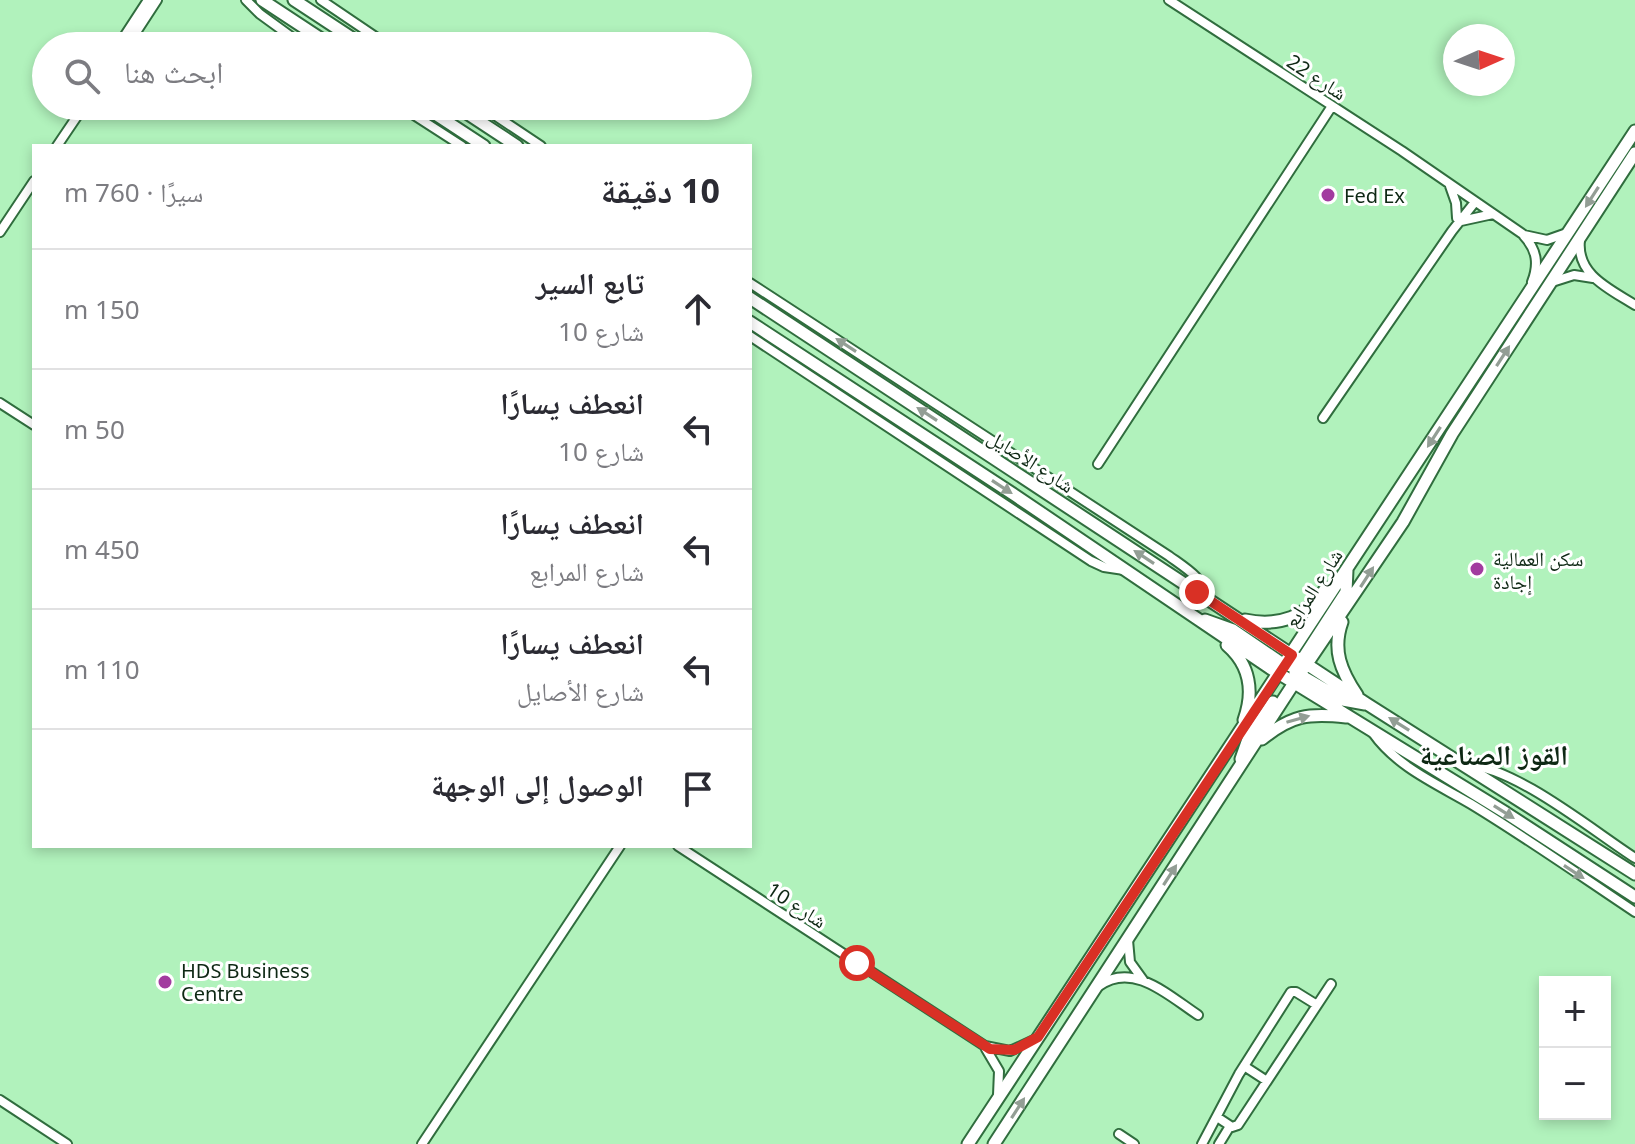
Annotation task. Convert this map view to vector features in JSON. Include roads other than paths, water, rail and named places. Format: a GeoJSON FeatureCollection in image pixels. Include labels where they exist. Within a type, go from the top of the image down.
{"type":"FeatureCollection","features":[{"type":"Feature","properties":{"kind":"main road"},"geometry":{"type":"LineString","coordinates":[[262,0],[311,32]]}},
{"type":"Feature","properties":{"kind":"main road"},"geometry":{"type":"LineString","coordinates":[[294,0],[343,32]]}},
{"type":"Feature","properties":{"kind":"main road"},"geometry":{"type":"LineString","coordinates":[[444,120],[481,144]]}},
{"type":"Feature","properties":{"kind":"main road"},"geometry":{"type":"LineString","coordinates":[[477,120],[514,144]]}},
{"type":"Feature","properties":{"kind":"main road","name":"شارع المرابع"},"geometry":{"type":"LineString","coordinates":[[968,1144],[1240,733],[1350,604],[1403,522],[1460,421],[1550,283],[1635,131]]}},
{"type":"Feature","properties":{"kind":"main road","name":"شارع المرابع"},"geometry":{"type":"LineString","coordinates":[[994,1144],[1255,744],[1347,569],[1523,302],[1635,153]]}},
{"type":"Feature","properties":{"kind":"main road","name":"شارع الأصايل"},"geometry":{"type":"LineString","coordinates":[[752,299],[1236,616],[1349,718],[1506,813],[1635,897]]}},
{"type":"Feature","properties":{"kind":"main road","name":"شارع الأصايل"},"geometry":{"type":"LineString","coordinates":[[752,323],[1196,619],[1363,702],[1635,874]]}},
{"type":"Feature","properties":{"kind":"main road"},"geometry":{"type":"LineString","coordinates":[[1236,616],[1264,623],[1295,617],[1313,605],[1333,579],[1347,569]]}},
{"type":"Feature","properties":{"kind":"main road"},"geometry":{"type":"LineString","coordinates":[[1350,604],[1339,632],[1337,653],[1343,673],[1363,702]]}},
{"type":"Feature","properties":{"kind":"main road"},"geometry":{"type":"LineString","coordinates":[[1196,619],[1235,652],[1246,673],[1249,703],[1240,733]]}},
{"type":"Feature","properties":{"kind":"main road"},"geometry":{"type":"LineString","coordinates":[[1241,766],[1248,739],[1294,669]]}},
{"type":"Feature","properties":{"kind":"main road"},"geometry":{"type":"LineString","coordinates":[[1255,744],[1280,725],[1300,717],[1315,714],[1349,718]]}},
{"type":"Feature","properties":{"kind":"street"},"geometry":{"type":"LineString","coordinates":[[127,32],[148,0]]}},
{"type":"Feature","properties":{"kind":"street"},"geometry":{"type":"LineString","coordinates":[[136,32],[157,0]]}},
{"type":"Feature","properties":{"kind":"street"},"geometry":{"type":"LineString","coordinates":[[246,0],[285,32]]}},
{"type":"Feature","properties":{"kind":"street"},"geometry":{"type":"LineString","coordinates":[[321,0],[368,32]]}},
{"type":"Feature","properties":{"kind":"street","name":"شارع 22"},"geometry":{"type":"LineString","coordinates":[[1169,0],[1524,235]]}},
{"type":"Feature","properties":{"kind":"street"},"geometry":{"type":"LineString","coordinates":[[1098,464],[1332,106]]}},
{"type":"Feature","properties":{"kind":"street"},"geometry":{"type":"LineString","coordinates":[[58,144],[75,120]]}},
{"type":"Feature","properties":{"kind":"street"},"geometry":{"type":"LineString","coordinates":[[420,120],[454,143]]}},
{"type":"Feature","properties":{"kind":"street"},"geometry":{"type":"LineString","coordinates":[[502,120],[538,144]]}},
{"type":"Feature","properties":{"kind":"street"},"geometry":{"type":"LineString","coordinates":[[1447,182],[1459,220]]}},
{"type":"Feature","properties":{"kind":"street"},"geometry":{"type":"LineString","coordinates":[[0,232],[32,184]]}},
{"type":"Feature","properties":{"kind":"street"},"geometry":{"type":"LineString","coordinates":[[1323,418],[1473,200]]}},
{"type":"Feature","properties":{"kind":"street"},"geometry":{"type":"LineString","coordinates":[[1459,220],[1493,214]]}},
{"type":"Feature","properties":{"kind":"street"},"geometry":{"type":"LineString","coordinates":[[1524,235],[1547,240],[1576,233],[1585,268],[1594,278],[1635,305]]}},
{"type":"Feature","properties":{"kind":"street"},"geometry":{"type":"LineString","coordinates":[[1523,302],[1537,263],[1532,246],[1524,235]]}},
{"type":"Feature","properties":{"kind":"street"},"geometry":{"type":"LineString","coordinates":[[1550,283],[1574,275],[1594,278]]}},
{"type":"Feature","properties":{"kind":"street"},"geometry":{"type":"LineString","coordinates":[[752,284],[1169,556],[1198,577],[1209,599]]}},
{"type":"Feature","properties":{"kind":"street"},"geometry":{"type":"LineString","coordinates":[[752,337],[1091,561],[1104,567],[1125,570]]}},
{"type":"Feature","properties":{"kind":"street"},"geometry":{"type":"LineString","coordinates":[[0,403],[32,424]]}},
{"type":"Feature","properties":{"kind":"street"},"geometry":{"type":"LineString","coordinates":[[1372,733],[1385,749],[1403,763],[1473,805],[1635,912]]}},
{"type":"Feature","properties":{"kind":"street"},"geometry":{"type":"LineString","coordinates":[[1465,765],[1489,768],[1522,785],[1635,858]]}},
{"type":"Feature","properties":{"kind":"street"},"geometry":{"type":"LineString","coordinates":[[422,1144],[619,848]]}},
{"type":"Feature","properties":{"kind":"street","name":"شارع 10"},"geometry":{"type":"LineString","coordinates":[[681,848],[990,1049],[1008,1051],[1024,1047],[1038,1037]]}},
{"type":"Feature","properties":{"kind":"street"},"geometry":{"type":"LineString","coordinates":[[1128,940],[1130,962],[1144,981]]}},
{"type":"Feature","properties":{"kind":"street"},"geometry":{"type":"LineString","coordinates":[[1096,989],[1107,980],[1121,976],[1144,981],[1198,1015]]}},
{"type":"Feature","properties":{"kind":"street"},"geometry":{"type":"LineString","coordinates":[[1217,1117],[1230,1126],[1238,1125],[1331,984]]}},
{"type":"Feature","properties":{"kind":"street"},"geometry":{"type":"LineString","coordinates":[[1202,1144],[1244,1066],[1291,992],[1317,1005]]}},
{"type":"Feature","properties":{"kind":"street","name":"شارع 10"},"geometry":{"type":"LineString","coordinates":[[979,1043],[993,1058],[999,1071],[997,1099]]}},
{"type":"Feature","properties":{"kind":"street"},"geometry":{"type":"LineString","coordinates":[[1244,1066],[1267,1081]]}},
{"type":"Feature","properties":{"kind":"street"},"geometry":{"type":"LineString","coordinates":[[0,1100],[67,1144]]}},
{"type":"Feature","properties":{"kind":"street"},"geometry":{"type":"LineString","coordinates":[[1219,1144],[1230,1126]]}},
{"type":"Feature","properties":{"kind":"street"},"geometry":{"type":"LineString","coordinates":[[1119,1134],[1134,1144]]}},
{"type":"Feature","properties":{"kind":"place","name":"Fed Ex"},"geometry":{"type":"Point","coordinates":[1328,195]}},
{"type":"Feature","properties":{"kind":"place","name":"سكن العمالية إجادة"},"geometry":{"type":"Point","coordinates":[1477,569]}},
{"type":"Feature","properties":{"kind":"place","name":"HDS Business Centre"},"geometry":{"type":"Point","coordinates":[165,982]}},
{"type":"Feature","properties":{"kind":"district","name":"القوز الصناعية"},"geometry":{"type":"Point","coordinates":[1494,754]}}]}
